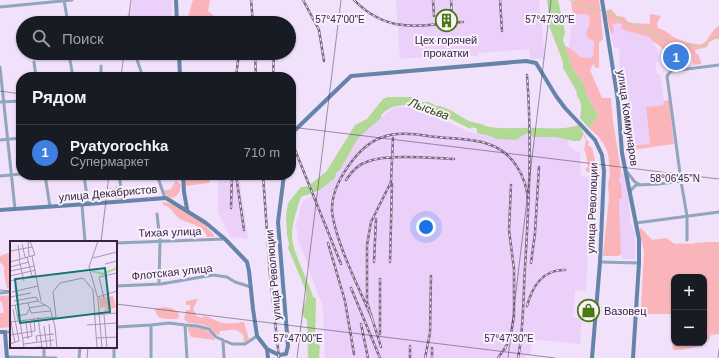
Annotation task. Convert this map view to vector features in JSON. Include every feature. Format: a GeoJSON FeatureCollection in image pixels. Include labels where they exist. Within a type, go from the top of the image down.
{"type":"FeatureCollection","features":[{"type":"Feature","properties":{"kind":"street"},"geometry":{"type":"LineString","coordinates":[[64,0],[67,16]]}},
{"type":"Feature","properties":{"kind":"street"},"geometry":{"type":"LineString","coordinates":[[0,7],[72,0]]}},
{"type":"Feature","properties":{"kind":"street"},"geometry":{"type":"LineString","coordinates":[[176,0],[177,16]]}},
{"type":"Feature","properties":{"kind":"street","name":"улица Коммунаров"},"geometry":{"type":"LineString","coordinates":[[602,1],[618,101],[622,153],[627,172],[639,239],[640,263],[633,358]]}},
{"type":"Feature","properties":{"kind":"street"},"geometry":{"type":"LineString","coordinates":[[70,60],[72,72]]}},
{"type":"Feature","properties":{"kind":"street"},"geometry":{"type":"LineString","coordinates":[[137,60],[141,72]]}},
{"type":"Feature","properties":{"kind":"street"},"geometry":{"type":"LineString","coordinates":[[179,60],[180,72]]}},
{"type":"Feature","properties":{"kind":"street","name":"улица Революции"},"geometry":{"type":"LineString","coordinates":[[296,129],[351,76],[526,61],[534,62],[538,65],[556,96],[595,140],[602,153],[604,167],[600,262],[592,358]]}},
{"type":"Feature","properties":{"kind":"street"},"geometry":{"type":"LineString","coordinates":[[34,62],[35,72]]}},
{"type":"Feature","properties":{"kind":"street"},"geometry":{"type":"LineString","coordinates":[[687,240],[687,216],[681,181],[668,76],[671,71],[719,65]]}},
{"type":"Feature","properties":{"kind":"street"},"geometry":{"type":"LineString","coordinates":[[100,66],[101,72]]}},
{"type":"Feature","properties":{"kind":"street"},"geometry":{"type":"LineString","coordinates":[[0,67],[2,102],[8,139],[15,209]]}},
{"type":"Feature","properties":{"kind":"street"},"geometry":{"type":"LineString","coordinates":[[2,102],[16,101]]}},
{"type":"Feature","properties":{"kind":"street"},"geometry":{"type":"LineString","coordinates":[[0,140],[16,138]]}},
{"type":"Feature","properties":{"kind":"street"},"geometry":{"type":"LineString","coordinates":[[627,172],[634,182],[641,185]]}},
{"type":"Feature","properties":{"kind":"street"},"geometry":{"type":"LineString","coordinates":[[0,176],[16,174]]}},
{"type":"Feature","properties":{"kind":"street"},"geometry":{"type":"LineString","coordinates":[[46,180],[50,207]]}},
{"type":"Feature","properties":{"kind":"street"},"geometry":{"type":"LineString","coordinates":[[85,180],[88,204]]}},
{"type":"Feature","properties":{"kind":"street"},"geometry":{"type":"LineString","coordinates":[[120,180],[123,201]]}},
{"type":"Feature","properties":{"kind":"street"},"geometry":{"type":"LineString","coordinates":[[159,180],[164,198]]}},
{"type":"Feature","properties":{"kind":"street"},"geometry":{"type":"LineString","coordinates":[[183,180],[187,210]]}},
{"type":"Feature","properties":{"kind":"street","name":"улица Революции"},"geometry":{"type":"LineString","coordinates":[[267,348],[279,355],[286,354],[288,346],[278,222],[283,180]]}},
{"type":"Feature","properties":{"kind":"street"},"geometry":{"type":"LineString","coordinates":[[630,191],[633,187],[641,185],[681,181]]}},
{"type":"Feature","properties":{"kind":"street","name":"улица Декабристов"},"geometry":{"type":"LineString","coordinates":[[0,210],[164,198],[187,210],[206,223],[225,239],[246,262],[249,271],[257,336]]}},
{"type":"Feature","properties":{"kind":"street"},"geometry":{"type":"LineString","coordinates":[[82,205],[85,241]]}},
{"type":"Feature","properties":{"kind":"street"},"geometry":{"type":"LineString","coordinates":[[636,223],[719,212]]}},
{"type":"Feature","properties":{"kind":"street"},"geometry":{"type":"LineString","coordinates":[[157,214],[160,241],[160,284]]}},
{"type":"Feature","properties":{"kind":"street","name":"Тихая улица"},"geometry":{"type":"LineString","coordinates":[[117,243],[225,239]]}},
{"type":"Feature","properties":{"kind":"street"},"geometry":{"type":"LineString","coordinates":[[600,262],[640,263]]}},
{"type":"Feature","properties":{"kind":"street","name":"Флотская улица"},"geometry":{"type":"LineString","coordinates":[[117,286],[160,284],[213,275],[228,277],[235,282],[251,287]]}},
{"type":"Feature","properties":{"kind":"street"},"geometry":{"type":"LineString","coordinates":[[0,293],[10,292]]}},
{"type":"Feature","properties":{"kind":"street"},"geometry":{"type":"LineString","coordinates":[[117,327],[151,326],[168,323],[185,326],[197,326],[209,329],[216,337],[232,344],[245,344],[257,336],[267,348],[268,358]]}},
{"type":"Feature","properties":{"kind":"street"},"geometry":{"type":"LineString","coordinates":[[151,326],[151,358]]}},
{"type":"Feature","properties":{"kind":"street"},"geometry":{"type":"LineString","coordinates":[[185,326],[186,358]]}},
{"type":"Feature","properties":{"kind":"street"},"geometry":{"type":"LineString","coordinates":[[0,332],[10,332]]}},
{"type":"Feature","properties":{"kind":"street"},"geometry":{"type":"LineString","coordinates":[[5,332],[7,358],[56,358]]}},
{"type":"Feature","properties":{"kind":"street"},"geometry":{"type":"LineString","coordinates":[[223,340],[224,358]]}},
{"type":"Feature","properties":{"kind":"street"},"geometry":{"type":"LineString","coordinates":[[79,358],[80,348]]}},
{"type":"Feature","properties":{"kind":"shaded area"},"geometry":{"type":"Polygon","coordinates":[[[132,0],[172,0],[171,16],[127,16],[132,8],[132,0]]]}},
{"type":"Feature","properties":{"kind":"shaded area"},"geometry":{"type":"Polygon","coordinates":[[[193,0],[210,0],[208,11],[214,16],[188,16],[193,0]]]}},
{"type":"Feature","properties":{"kind":"shaded area"},"geometry":{"type":"Polygon","coordinates":[[[396,0],[539,0],[545,59],[530,59],[529,49],[479,53],[478,56],[470,56],[470,53],[400,59],[396,0]]]}},
{"type":"Feature","properties":{"kind":"shaded area"},"geometry":{"type":"Polygon","coordinates":[[[575,0],[599,0],[603,40],[599,42],[599,68],[596,68],[593,64],[590,70],[602,98],[611,98],[621,171],[619,181],[621,184],[622,199],[619,199],[621,254],[619,256],[603,256],[609,198],[608,184],[610,175],[608,153],[598,136],[589,128],[598,116],[586,93],[584,84],[571,67],[565,46],[573,50],[580,57],[593,57],[594,41],[588,38],[586,33],[590,24],[589,16],[585,14],[573,14],[571,2],[575,0]]]}},
{"type":"Feature","properties":{"kind":"shaded area"},"geometry":{"type":"Polygon","coordinates":[[[611,9],[617,16],[624,17],[628,22],[632,23],[650,24],[650,14],[661,16],[657,23],[658,28],[677,39],[697,44],[702,44],[705,42],[719,26],[719,39],[709,42],[707,47],[695,50],[701,64],[693,65],[692,53],[690,51],[679,48],[663,49],[654,43],[649,37],[621,29],[622,25],[619,23],[612,24],[614,32],[611,34],[606,15],[607,10],[611,9]]]}},
{"type":"Feature","properties":{"kind":"shaded area"},"geometry":{"type":"Polygon","coordinates":[[[573,14],[589,15],[594,40],[593,57],[584,59],[579,57],[569,48],[573,14]]]}},
{"type":"Feature","properties":{"kind":"shaded area"},"geometry":{"type":"Polygon","coordinates":[[[616,22],[622,25],[621,29],[649,37],[657,49],[659,61],[655,62],[657,74],[660,74],[664,101],[663,105],[646,107],[650,144],[633,146],[631,120],[627,120],[620,78],[619,48],[614,48],[611,34],[613,33],[612,24],[616,22]]]}},
{"type":"Feature","properties":{"kind":"shaded area"},"geometry":{"type":"Polygon","coordinates":[[[669,100],[674,144],[631,150],[629,146],[650,144],[646,107],[663,105],[664,101],[669,100]]]}},
{"type":"Feature","properties":{"kind":"shaded area"},"geometry":{"type":"Polygon","coordinates":[[[396,107],[416,107],[469,132],[491,136],[497,139],[520,138],[527,133],[531,133],[532,137],[555,137],[568,140],[569,147],[580,153],[581,176],[592,177],[586,291],[575,290],[573,317],[582,319],[580,344],[530,339],[529,345],[532,345],[530,356],[525,355],[525,358],[325,358],[323,307],[297,236],[297,229],[295,226],[299,216],[300,207],[304,200],[327,185],[358,138],[386,113],[396,107]]]}},
{"type":"Feature","properties":{"kind":"shaded area"},"geometry":{"type":"Polygon","coordinates":[[[585,135],[589,142],[588,145],[592,148],[597,169],[594,174],[586,171],[588,166],[584,150],[586,141],[585,135]]]}},
{"type":"Feature","properties":{"kind":"shaded area"},"geometry":{"type":"Polygon","coordinates":[[[625,172],[629,199],[630,222],[635,231],[635,259],[623,259],[621,254],[619,199],[622,199],[619,181],[621,173],[625,172]]]}},
{"type":"Feature","properties":{"kind":"shaded area"},"geometry":{"type":"Polygon","coordinates":[[[176,180],[181,185],[179,193],[173,198],[168,197],[163,191],[171,189],[176,180]]]}},
{"type":"Feature","properties":{"kind":"shaded area"},"geometry":{"type":"Polygon","coordinates":[[[185,180],[210,180],[209,183],[185,186],[185,180]]]}},
{"type":"Feature","properties":{"kind":"shaded area"},"geometry":{"type":"Polygon","coordinates":[[[218,180],[240,180],[248,239],[231,238],[218,212],[218,180]]]}},
{"type":"Feature","properties":{"kind":"shaded area"},"geometry":{"type":"Polygon","coordinates":[[[116,185],[118,187],[120,199],[110,199],[109,188],[115,188],[116,185]]]}},
{"type":"Feature","properties":{"kind":"shaded area"},"geometry":{"type":"Polygon","coordinates":[[[163,202],[174,205],[203,223],[214,235],[214,237],[207,237],[206,233],[197,226],[179,219],[169,207],[163,205],[163,202]]]}},
{"type":"Feature","properties":{"kind":"shaded area"},"geometry":{"type":"Polygon","coordinates":[[[641,228],[652,240],[666,238],[675,244],[719,242],[719,334],[711,335],[707,342],[707,274],[671,274],[671,314],[648,314],[642,312],[644,252],[639,229],[641,228]]]}},
{"type":"Feature","properties":{"kind":"shaded area"},"geometry":{"type":"Polygon","coordinates":[[[8,253],[10,254],[10,289],[7,288],[4,266],[0,262],[0,256],[8,253]]]}},
{"type":"Feature","properties":{"kind":"shaded area"},"geometry":{"type":"Polygon","coordinates":[[[10,295],[10,327],[0,328],[0,313],[4,313],[0,296],[10,295]]]}},
{"type":"Feature","properties":{"kind":"shaded area"},"geometry":{"type":"Polygon","coordinates":[[[198,299],[193,309],[197,316],[202,318],[206,316],[223,323],[244,322],[249,339],[243,343],[244,336],[236,330],[220,331],[219,335],[207,326],[188,323],[184,319],[186,310],[190,310],[190,305],[186,305],[186,301],[198,299]]]}},
{"type":"Feature","properties":{"kind":"shaded area"},"geometry":{"type":"Polygon","coordinates":[[[164,307],[171,308],[178,312],[179,317],[177,319],[166,319],[158,316],[155,309],[164,307]]]}},
{"type":"Feature","properties":{"kind":"shaded area"},"geometry":{"type":"Polygon","coordinates":[[[188,327],[204,329],[211,333],[215,340],[191,337],[188,327]]]}},
{"type":"Feature","properties":{"kind":"shaded area"},"geometry":{"type":"Polygon","coordinates":[[[673,346],[699,346],[680,350],[673,350],[673,346]]]}},
{"type":"Feature","properties":{"kind":"water"},"geometry":{"type":"Polygon","coordinates":[[[547,0],[558,0],[565,32],[563,40],[571,67],[584,84],[586,93],[598,116],[589,128],[580,118],[581,105],[577,92],[563,68],[563,62],[548,23],[549,15],[547,0]]]}},
{"type":"Feature","properties":{"kind":"water"},"geometry":{"type":"Polygon","coordinates":[[[388,97],[413,97],[422,102],[429,102],[436,106],[440,106],[472,123],[471,129],[426,108],[401,105],[390,108],[358,138],[340,170],[336,173],[335,178],[320,190],[301,197],[295,216],[292,236],[297,258],[313,297],[316,299],[315,341],[320,346],[320,358],[308,358],[307,320],[302,312],[306,299],[306,291],[288,248],[289,244],[286,215],[288,203],[301,187],[308,186],[326,172],[355,125],[367,119],[383,99],[388,97]]]}},
{"type":"Feature","properties":{"kind":"water"},"geometry":{"type":"Polygon","coordinates":[[[477,123],[491,127],[506,128],[568,128],[579,125],[584,134],[580,141],[555,137],[532,137],[531,134],[527,133],[516,140],[497,139],[477,133],[477,123]]]}},
{"type":"Feature","properties":{"kind":"waterway"},"geometry":{"type":"LineString","coordinates":[[570,0],[592,9],[602,10]]}},
{"type":"Feature","properties":{"kind":"waterway"},"geometry":{"type":"LineString","coordinates":[[605,11],[627,23],[646,29],[676,44],[705,46],[713,38],[719,36]]}},
{"type":"Feature","properties":{"kind":"waterway","name":"Лысьва"},"geometry":{"type":"LineString","coordinates":[[465,123],[482,127]]}},
{"type":"Feature","properties":{"kind":"railway"},"geometry":{"type":"LineString","coordinates":[[251,0],[252,16]]}},
{"type":"Feature","properties":{"kind":"railway"},"geometry":{"type":"LineString","coordinates":[[303,0],[319,30],[324,61]]}},
{"type":"Feature","properties":{"kind":"railway"},"geometry":{"type":"LineString","coordinates":[[354,0],[379,19],[392,23],[418,26],[463,22]]}},
{"type":"Feature","properties":{"kind":"railway"},"geometry":{"type":"LineString","coordinates":[[433,0],[434,16]]}},
{"type":"Feature","properties":{"kind":"railway"},"geometry":{"type":"LineString","coordinates":[[451,0],[452,16]]}},
{"type":"Feature","properties":{"kind":"railway"},"geometry":{"type":"LineString","coordinates":[[500,0],[502,31]]}},
{"type":"Feature","properties":{"kind":"railway"},"geometry":{"type":"LineString","coordinates":[[237,72],[238,60]]}},
{"type":"Feature","properties":{"kind":"railway"},"geometry":{"type":"LineString","coordinates":[[255,60],[256,72]]}},
{"type":"Feature","properties":{"kind":"railway"},"geometry":{"type":"LineString","coordinates":[[273,72],[274,60]]}},
{"type":"Feature","properties":{"kind":"railway"},"geometry":{"type":"LineString","coordinates":[[518,358],[522,324],[529,195],[530,147],[527,75]]}},
{"type":"Feature","properties":{"kind":"railway"},"geometry":{"type":"LineString","coordinates":[[373,321],[343,250],[332,211],[333,200],[341,178],[364,148],[383,137],[396,134],[482,142],[497,148],[511,159],[517,167],[525,184],[528,202]]}},
{"type":"Feature","properties":{"kind":"railway"},"geometry":{"type":"LineString","coordinates":[[381,347],[367,302],[367,245],[371,222],[391,182],[393,138]]}},
{"type":"Feature","properties":{"kind":"railway"},"geometry":{"type":"LineString","coordinates":[[296,152],[341,264]]}},
{"type":"Feature","properties":{"kind":"railway"},"geometry":{"type":"LineString","coordinates":[[346,180],[359,166],[365,162],[377,159],[410,157],[454,159]]}},
{"type":"Feature","properties":{"kind":"railway"},"geometry":{"type":"LineString","coordinates":[[531,263],[535,233],[539,167]]}},
{"type":"Feature","properties":{"kind":"railway"},"geometry":{"type":"LineString","coordinates":[[231,208],[232,180]]}},
{"type":"Feature","properties":{"kind":"railway"},"geometry":{"type":"LineString","coordinates":[[237,180],[244,230]]}},
{"type":"Feature","properties":{"kind":"railway"},"geometry":{"type":"LineString","coordinates":[[263,180],[270,275],[279,358]]}},
{"type":"Feature","properties":{"kind":"railway"},"geometry":{"type":"LineString","coordinates":[[390,262],[392,184]]}},
{"type":"Feature","properties":{"kind":"railway"},"geometry":{"type":"LineString","coordinates":[[505,349],[511,334],[514,316],[514,269],[509,230],[511,185]]}},
{"type":"Feature","properties":{"kind":"railway"},"geometry":{"type":"LineString","coordinates":[[374,262],[376,219]]}},
{"type":"Feature","properties":{"kind":"railway"},"geometry":{"type":"LineString","coordinates":[[328,243],[345,301],[354,354]]}},
{"type":"Feature","properties":{"kind":"railway"},"geometry":{"type":"LineString","coordinates":[[527,306],[532,292],[540,280],[557,270],[565,270]]}},
{"type":"Feature","properties":{"kind":"railway"},"geometry":{"type":"LineString","coordinates":[[425,358],[430,333],[431,276]]}},
{"type":"Feature","properties":{"kind":"railway"},"geometry":{"type":"LineString","coordinates":[[380,279],[380,334]]}},
{"type":"Feature","properties":{"kind":"railway"},"geometry":{"type":"LineString","coordinates":[[351,288],[380,358]]}},
{"type":"Feature","properties":{"kind":"railway"},"geometry":{"type":"LineString","coordinates":[[361,324],[368,358]]}},
{"type":"Feature","properties":{"kind":"railway"},"geometry":{"type":"LineString","coordinates":[[498,358],[507,345]]}},
{"type":"Feature","properties":{"kind":"railway"},"geometry":{"type":"LineString","coordinates":[[410,346],[410,358]]}},
{"type":"Feature","properties":{"kind":"railway"},"geometry":{"type":"LineString","coordinates":[[432,348],[432,358]]}},
{"type":"Feature","properties":{"kind":"place","name":"Цех горячей прокатки"},"geometry":{"type":"Point","coordinates":[446,20]}},
{"type":"Feature","properties":{"kind":"place","name":"Pyatyorochka"},"geometry":{"type":"Point","coordinates":[676,57]}},
{"type":"Feature","properties":{"kind":"place","name":"Вазовец"},"geometry":{"type":"Point","coordinates":[589,311]}}]}
